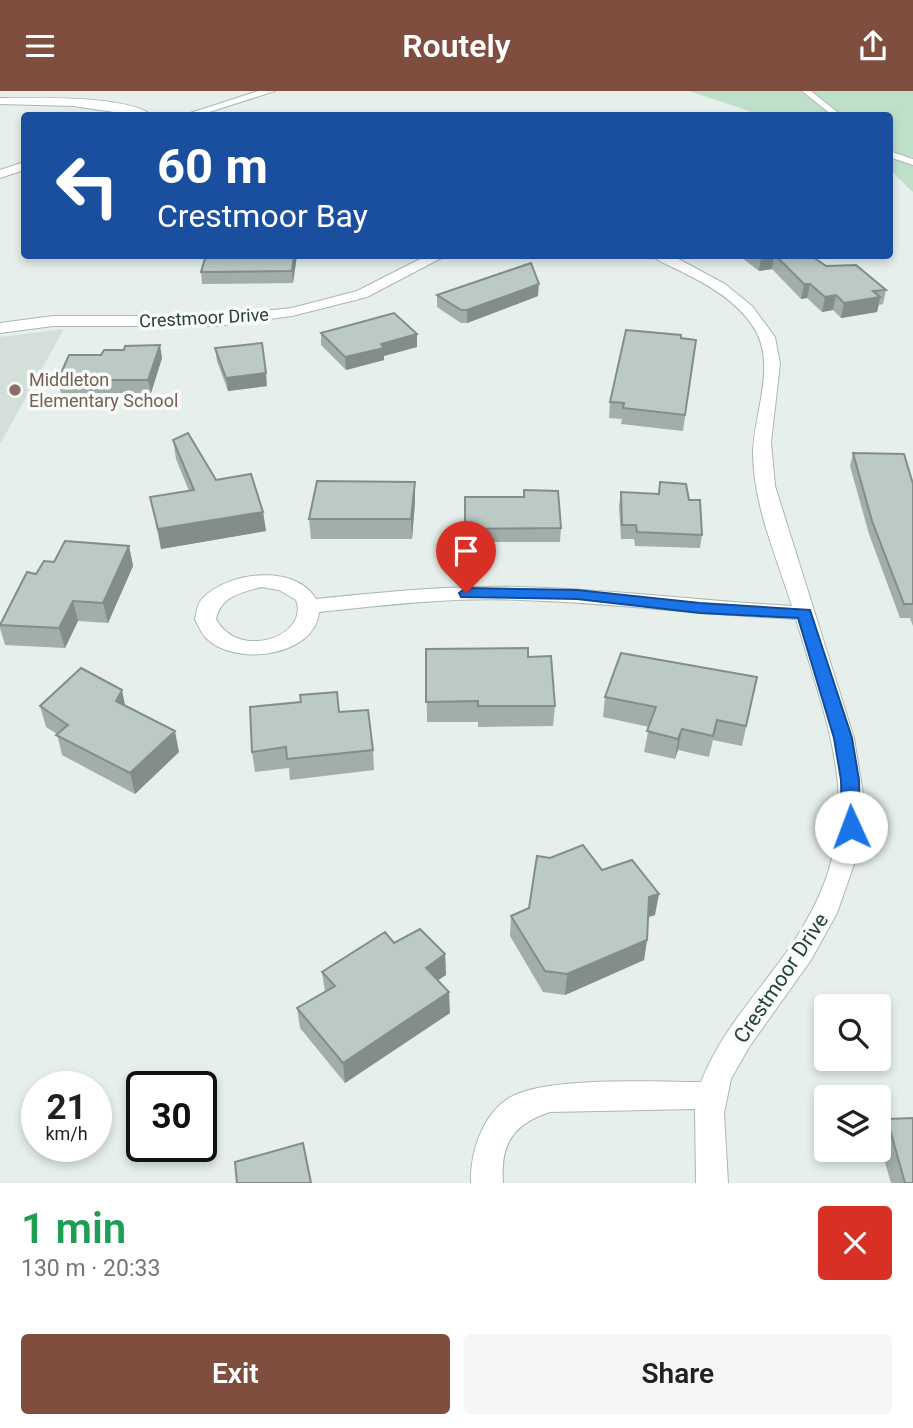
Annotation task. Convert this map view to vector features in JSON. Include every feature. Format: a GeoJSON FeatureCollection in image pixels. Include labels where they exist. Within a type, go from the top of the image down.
{"type":"FeatureCollection","features":[{"type":"Feature","properties":{"kind":"street"},"geometry":{"type":"LineString","coordinates":[[200,112],[270,91]]}},
{"type":"Feature","properties":{"kind":"street"},"geometry":{"type":"LineString","coordinates":[[0,101],[85,103],[135,112]]}},
{"type":"Feature","properties":{"kind":"street"},"geometry":{"type":"LineString","coordinates":[[0,174],[21,167]]}},
{"type":"Feature","properties":{"kind":"street","name":"Crestmoor Drive"},"geometry":{"type":"LineString","coordinates":[[0,328],[53,321],[216,321],[292,312],[362,294],[432,259]]}},
{"type":"Feature","properties":{"kind":"street","name":"Crestmoor Drive"},"geometry":{"type":"LineString","coordinates":[[665,259],[724,291],[758,321],[767,337],[773,370],[763,425],[762,465],[767,492],[843,738],[850,780],[851,827],[828,911],[796,962],[751,1020],[727,1058],[711,1095],[712,1183]]}},
{"type":"Feature","properties":{"kind":"street"},"geometry":{"type":"LineString","coordinates":[[278,582],[293,587],[304,596],[310,606],[304,627],[279,643],[263,647],[230,646],[217,640],[204,621],[206,609],[214,598],[243,583],[278,582]]}},
{"type":"Feature","properties":{"kind":"street"},"geometry":{"type":"LineString","coordinates":[[310,606],[414,596],[517,593],[618,597],[700,608],[804,613]]}},
{"type":"Feature","properties":{"kind":"street"},"geometry":{"type":"LineString","coordinates":[[487,1183],[486,1165],[497,1131],[519,1108],[550,1098],[711,1095]]}},
{"type":"Feature","properties":{"kind":"lane"},"geometry":{"type":"LineString","coordinates":[[806,91],[833,112]]}},
{"type":"Feature","properties":{"kind":"lane"},"geometry":{"type":"LineString","coordinates":[[893,155],[913,162]]}},
{"type":"Feature","properties":{"kind":"shaded area","name":"Middleton Elementary School"},"geometry":{"type":"Polygon","coordinates":[[[64,329],[0,444],[0,337],[64,329]]]}},
{"type":"Feature","properties":{"kind":"green space"},"geometry":{"type":"Polygon","coordinates":[[[689,91],[913,91],[913,192],[893,173],[893,112],[752,112],[689,91]]]}},
{"type":"Feature","properties":{"kind":"building"},"geometry":{"type":"Polygon","coordinates":[[[205,259],[294,259],[292,271],[201,272],[205,259]]]}},
{"type":"Feature","properties":{"kind":"building"},"geometry":{"type":"Polygon","coordinates":[[[779,259],[816,259],[826,266],[856,265],[886,290],[873,291],[880,297],[844,303],[836,295],[825,297],[810,284],[804,284],[779,259]]]}},
{"type":"Feature","properties":{"kind":"building"},"geometry":{"type":"Polygon","coordinates":[[[531,263],[539,284],[467,310],[461,310],[437,295],[531,263]]]}},
{"type":"Feature","properties":{"kind":"building"},"geometry":{"type":"Polygon","coordinates":[[[394,313],[417,334],[381,344],[384,348],[345,357],[321,333],[394,313]]]}},
{"type":"Feature","properties":{"kind":"building"},"geometry":{"type":"Polygon","coordinates":[[[626,330],[681,335],[681,338],[696,340],[685,415],[623,408],[624,403],[610,402],[626,330]]]}},
{"type":"Feature","properties":{"kind":"building"},"geometry":{"type":"Polygon","coordinates":[[[262,343],[266,373],[226,378],[215,348],[262,343]]]}},
{"type":"Feature","properties":{"kind":"building"},"geometry":{"type":"Polygon","coordinates":[[[160,345],[148,380],[58,380],[69,355],[101,355],[104,350],[124,350],[125,346],[160,345]]]}},
{"type":"Feature","properties":{"kind":"building"},"geometry":{"type":"Polygon","coordinates":[[[188,433],[216,480],[251,474],[263,512],[158,529],[150,497],[194,490],[173,440],[188,433]]]}},
{"type":"Feature","properties":{"kind":"building"},"geometry":{"type":"Polygon","coordinates":[[[853,453],[904,454],[913,484],[913,604],[904,604],[872,521],[853,453]]]}},
{"type":"Feature","properties":{"kind":"building"},"geometry":{"type":"Polygon","coordinates":[[[317,481],[415,482],[411,519],[309,519],[317,481]]]}},
{"type":"Feature","properties":{"kind":"building"},"geometry":{"type":"Polygon","coordinates":[[[660,482],[686,484],[689,500],[700,500],[702,535],[637,532],[636,525],[622,525],[621,492],[659,494],[660,482]]]}},
{"type":"Feature","properties":{"kind":"building"},"geometry":{"type":"Polygon","coordinates":[[[524,490],[558,491],[561,528],[465,529],[465,497],[524,497],[524,490]]]}},
{"type":"Feature","properties":{"kind":"building"},"geometry":{"type":"Polygon","coordinates":[[[65,541],[129,546],[103,603],[73,601],[59,628],[0,625],[27,572],[36,574],[44,561],[54,562],[65,541]]]}},
{"type":"Feature","properties":{"kind":"building"},"geometry":{"type":"Polygon","coordinates":[[[528,648],[528,657],[551,656],[555,706],[478,706],[478,701],[426,702],[426,649],[528,648]]]}},
{"type":"Feature","properties":{"kind":"building"},"geometry":{"type":"Polygon","coordinates":[[[621,653],[757,677],[746,726],[717,720],[713,736],[682,729],[678,739],[647,731],[656,707],[605,697],[621,653]]]}},
{"type":"Feature","properties":{"kind":"building"},"geometry":{"type":"Polygon","coordinates":[[[81,668],[122,690],[116,701],[175,731],[130,773],[56,735],[68,725],[40,706],[81,668]]]}},
{"type":"Feature","properties":{"kind":"building"},"geometry":{"type":"Polygon","coordinates":[[[337,692],[339,712],[368,710],[373,750],[287,759],[286,747],[252,752],[250,707],[301,702],[300,695],[337,692]]]}},
{"type":"Feature","properties":{"kind":"building"},"geometry":{"type":"Polygon","coordinates":[[[583,845],[602,870],[632,860],[659,894],[649,897],[647,940],[567,974],[545,971],[511,916],[529,908],[537,856],[550,858],[583,845]]]}},
{"type":"Feature","properties":{"kind":"building"},"geometry":{"type":"Polygon","coordinates":[[[420,929],[445,954],[426,968],[449,992],[343,1063],[297,1008],[335,986],[322,972],[385,932],[394,943],[420,929]]]}},
{"type":"Feature","properties":{"kind":"building"},"geometry":{"type":"Polygon","coordinates":[[[913,1118],[913,1183],[905,1183],[891,1133],[891,1119],[913,1118]]]}},
{"type":"Feature","properties":{"kind":"building"},"geometry":{"type":"Polygon","coordinates":[[[303,1143],[311,1183],[237,1183],[235,1162],[303,1143]]]}},
{"type":"Feature","properties":{"kind":"place","name":"Middleton Elementary School"},"geometry":{"type":"Point","coordinates":[15,390]}},
{"type":"Feature","properties":{"kind":"route"},"geometry":{"type":"LineString","coordinates":[[466,593],[577,595],[700,608],[804,613],[843,738],[850,780],[851,827]]}}]}
